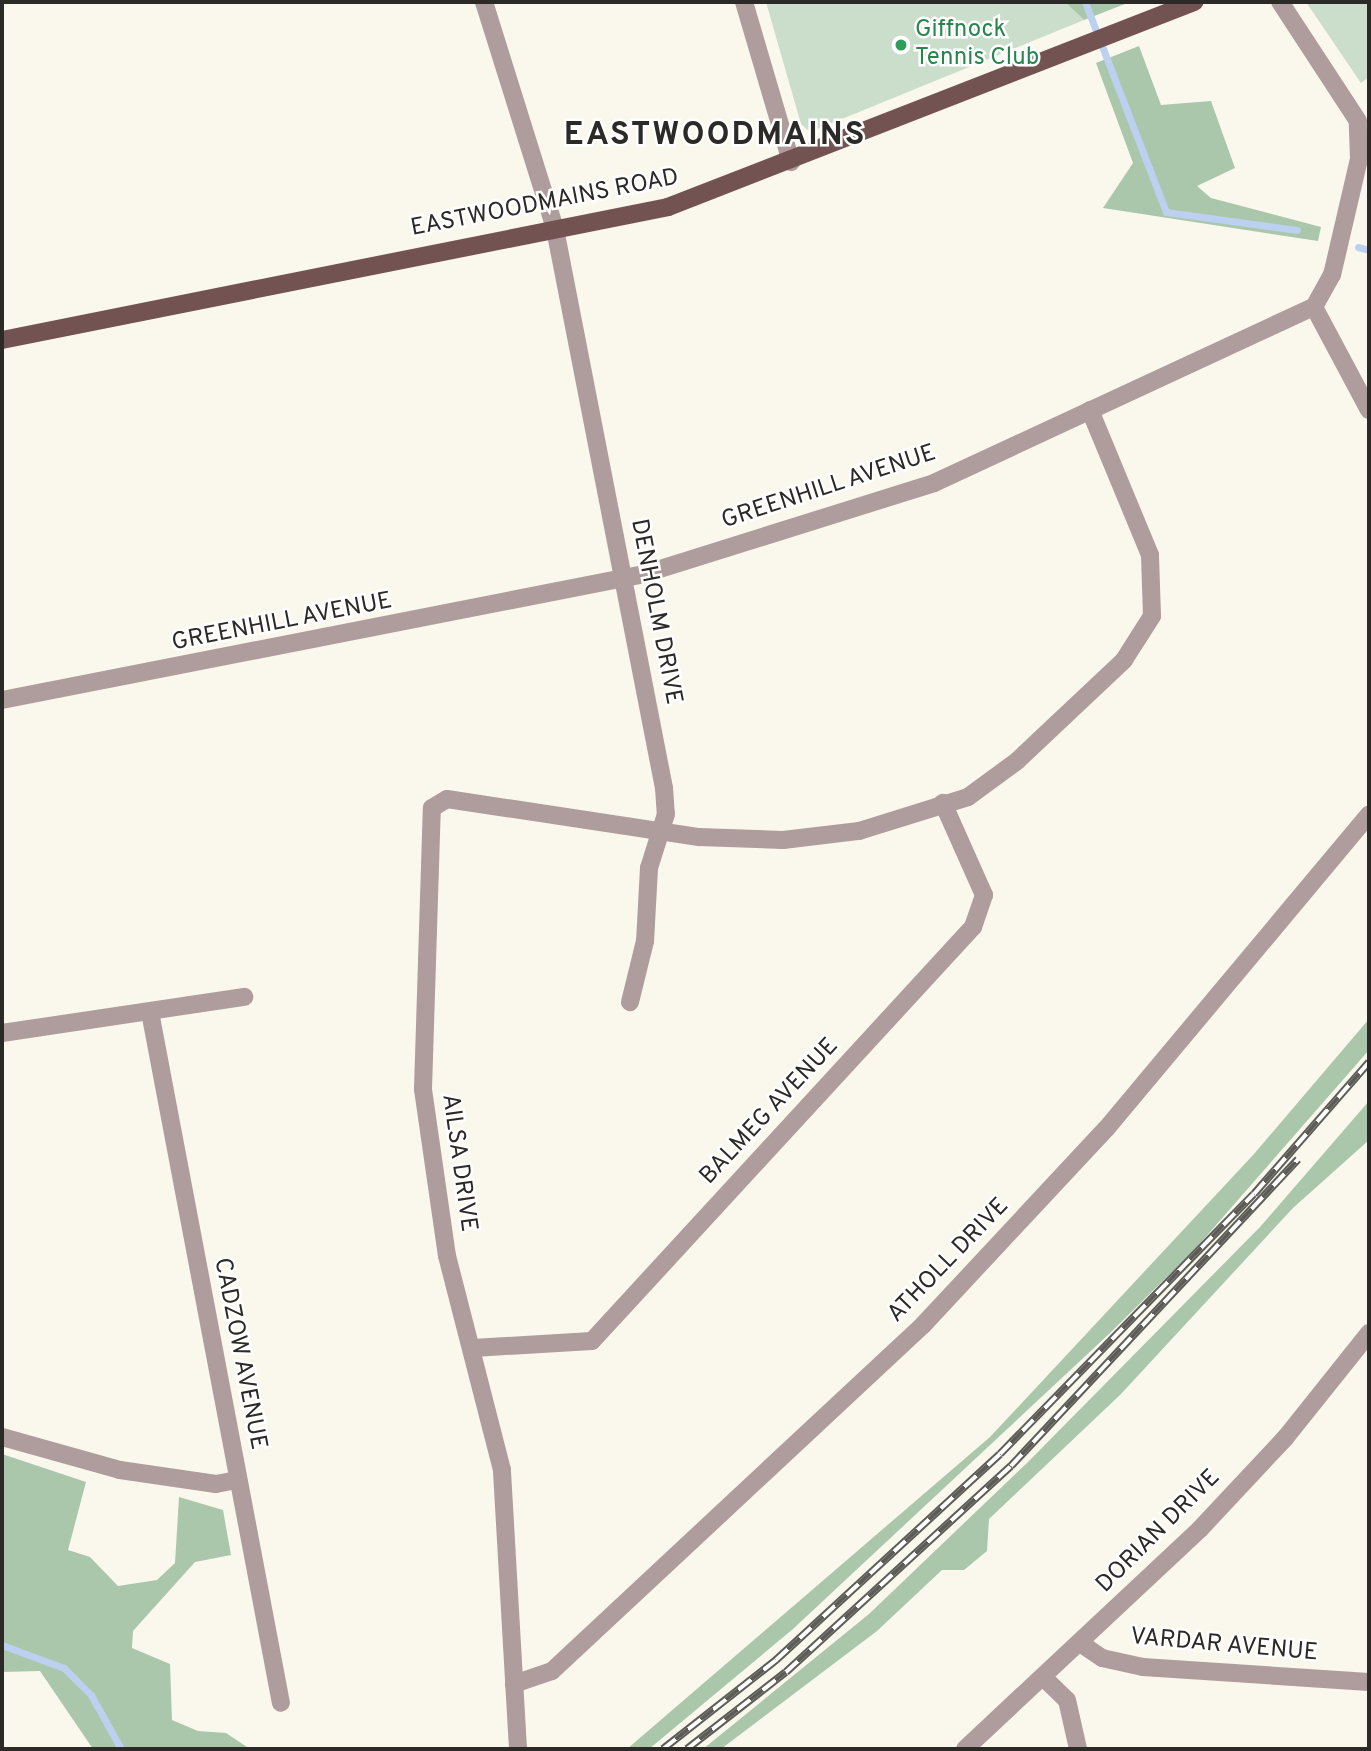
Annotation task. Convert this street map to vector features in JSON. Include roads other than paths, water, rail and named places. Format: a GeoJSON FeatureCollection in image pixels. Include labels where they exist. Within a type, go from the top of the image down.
{"type":"FeatureCollection","features":[{"type":"Feature","properties":{"kind":"main road","name":"EASTWOODMAINS ROAD"},"geometry":{"type":"LineString","coordinates":[[2,340],[668,207],[791,162],[1194,2]]}},
{"type":"Feature","properties":{"kind":"street","name":"DENHOLM DRIVE"},"geometry":{"type":"LineString","coordinates":[[484,2],[555,229],[664,788],[666,814],[657,831],[645,941],[630,1002]]}},
{"type":"Feature","properties":{"kind":"street"},"geometry":{"type":"LineString","coordinates":[[744,2],[791,162]]}},
{"type":"Feature","properties":{"kind":"street"},"geometry":{"type":"LineString","coordinates":[[1280,2],[1358,121],[1359,159],[1332,275],[1314,307],[1369,410]]}},
{"type":"Feature","properties":{"kind":"street","name":"GREENHILL AVENUE"},"geometry":{"type":"LineString","coordinates":[[2,700],[624,580],[934,483],[1314,307]]}},
{"type":"Feature","properties":{"kind":"street"},"geometry":{"type":"LineString","coordinates":[[657,831],[747,841],[822,839],[968,797],[1017,761],[1124,660],[1152,616],[1150,555],[1090,410]]}},
{"type":"Feature","properties":{"kind":"street","name":"AILSA DRIVE"},"geometry":{"type":"LineString","coordinates":[[518,1749],[502,1470],[442,1232],[421,1065],[432,808],[447,799],[657,831]]}},
{"type":"Feature","properties":{"kind":"street","name":"BALMEG AVENUE"},"geometry":{"type":"LineString","coordinates":[[473,1348],[592,1341],[973,927],[984,895],[943,803]]}},
{"type":"Feature","properties":{"kind":"street","name":"ATHOLL DRIVE"},"geometry":{"type":"LineString","coordinates":[[514,1684],[552,1671],[923,1325],[1106,1129],[1369,815]]}},
{"type":"Feature","properties":{"kind":"street"},"geometry":{"type":"LineString","coordinates":[[2,1033],[244,998]]}},
{"type":"Feature","properties":{"kind":"street","name":"CADZOW AVENUE"},"geometry":{"type":"LineString","coordinates":[[150,1012],[281,1703]]}},
{"type":"Feature","properties":{"kind":"street","name":"DORIAN DRIVE"},"geometry":{"type":"LineString","coordinates":[[965,1749],[1080,1643],[1278,1446],[1369,1333]]}},
{"type":"Feature","properties":{"kind":"street"},"geometry":{"type":"LineString","coordinates":[[2,1437],[120,1470],[216,1483],[237,1480]]}},
{"type":"Feature","properties":{"kind":"street","name":"VARDAR AVENUE"},"geometry":{"type":"LineString","coordinates":[[1080,1643],[1102,1658],[1143,1667],[1369,1682]]}},
{"type":"Feature","properties":{"kind":"street"},"geometry":{"type":"LineString","coordinates":[[1043,1677],[1067,1700],[1078,1749]]}},
{"type":"Feature","properties":{"kind":"waterway"},"geometry":{"type":"LineString","coordinates":[[1085,2],[1166,212],[1297,230]]}},
{"type":"Feature","properties":{"kind":"waterway"},"geometry":{"type":"LineString","coordinates":[[1358,247],[1369,250]]}},
{"type":"Feature","properties":{"kind":"waterway"},"geometry":{"type":"LineString","coordinates":[[2,1645],[64,1668],[91,1695],[121,1749]]}},
{"type":"Feature","properties":{"kind":"railway"},"geometry":{"type":"LineString","coordinates":[[663,1749],[776,1660],[1000,1454],[1254,1194],[1369,1062]]}},
{"type":"Feature","properties":{"kind":"railway"},"geometry":{"type":"LineString","coordinates":[[687,1749],[786,1672],[1011,1466],[1298,1159]]}},
{"type":"Feature","properties":{"kind":"place","name":"Giffnock Tennis Club"},"geometry":{"type":"Point","coordinates":[901,45]}},
{"type":"Feature","properties":{"kind":"district","name":"EASTWOODMAINS"},"geometry":{"type":"Point","coordinates":[715,136]}}]}
